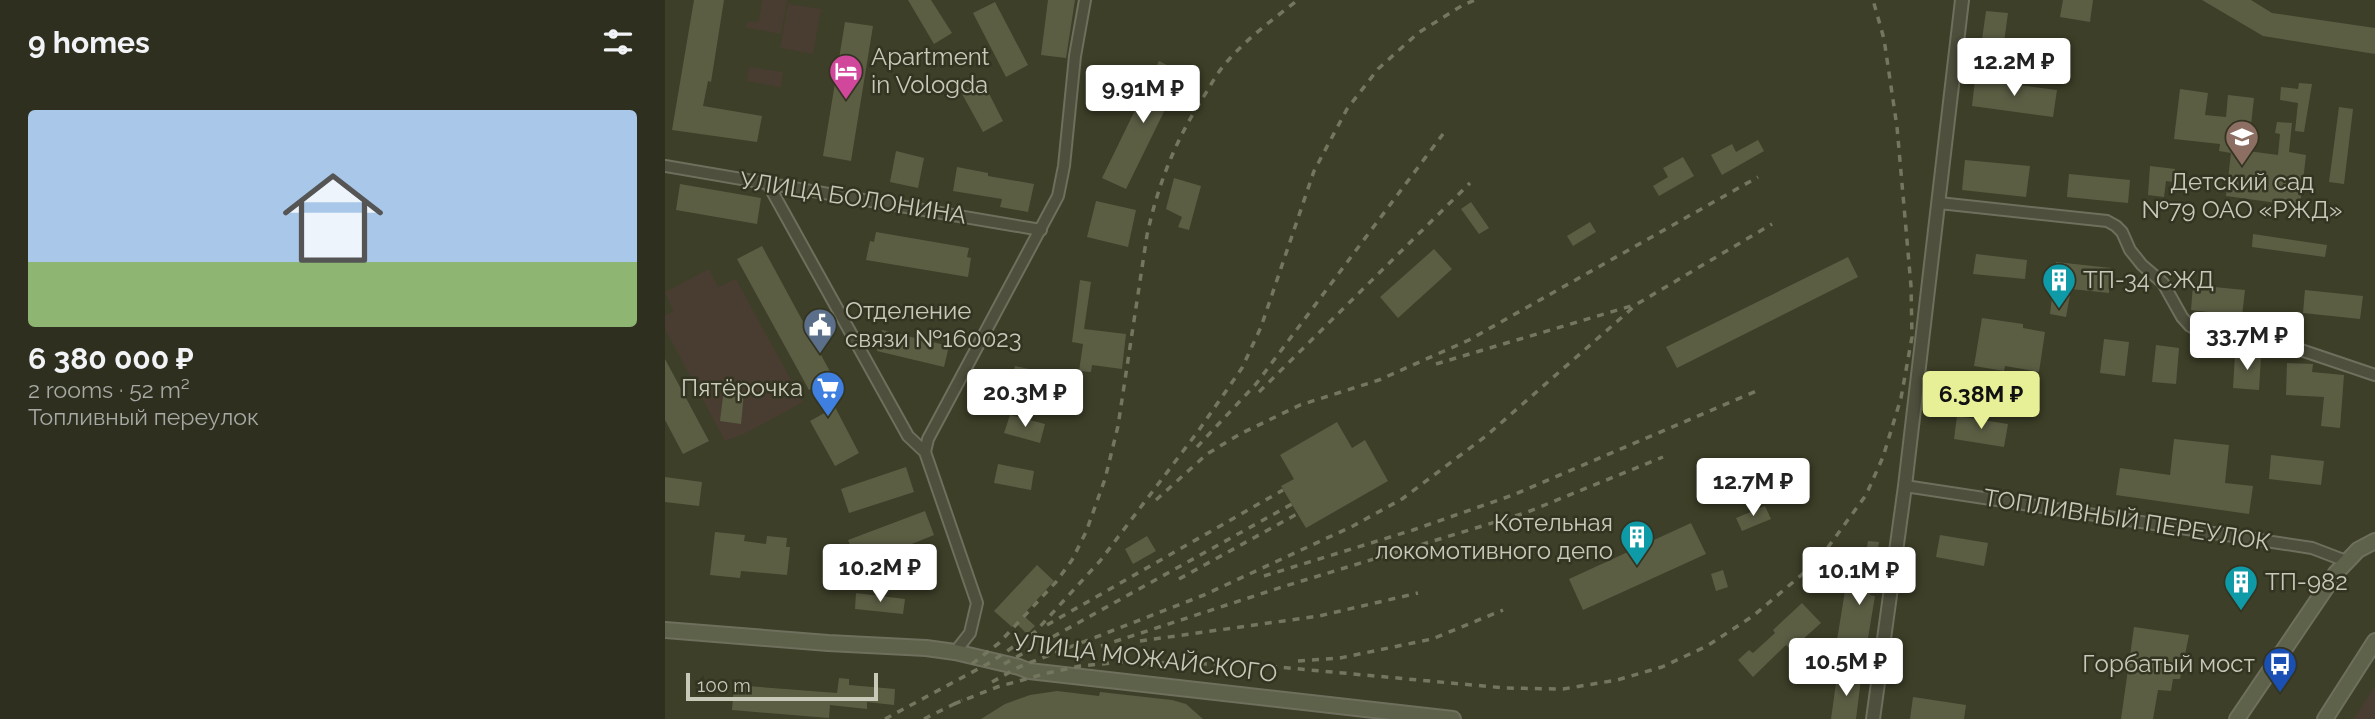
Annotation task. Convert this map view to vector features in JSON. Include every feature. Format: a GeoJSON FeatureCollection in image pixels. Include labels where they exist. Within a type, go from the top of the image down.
{"type":"FeatureCollection","features":[{"type":"Feature","properties":{"kind":"main road"},"geometry":{"type":"LineString","coordinates":[[2237,719],[2346,561],[2358,550],[2375,541]]}},
{"type":"Feature","properties":{"kind":"main road","name":"УЛИЦА МОЖАЙСКОГО"},"geometry":{"type":"LineString","coordinates":[[665,630],[926,648],[955,652],[1029,671],[1453,719]]}},
{"type":"Feature","properties":{"kind":"main road"},"geometry":{"type":"LineString","coordinates":[[2325,719],[2375,641]]}},
{"type":"Feature","properties":{"kind":"street"},"geometry":{"type":"LineString","coordinates":[[925,452],[928,439],[1058,195],[1064,166],[1075,56],[1085,0]]}},
{"type":"Feature","properties":{"kind":"street"},"geometry":{"type":"LineString","coordinates":[[1873,719],[1905,486],[1962,0]]}},
{"type":"Feature","properties":{"kind":"street","name":"УЛИЦА БОЛОНИНА"},"geometry":{"type":"LineString","coordinates":[[665,166],[1041,230]]}},
{"type":"Feature","properties":{"kind":"street"},"geometry":{"type":"LineString","coordinates":[[768,184],[908,436],[925,452],[977,603],[970,633],[955,652]]}},
{"type":"Feature","properties":{"kind":"street"},"geometry":{"type":"LineString","coordinates":[[1939,203],[2107,221],[2122,232],[2130,250],[2142,265],[2163,282],[2182,317],[2190,326],[2199,331],[2229,338],[2292,347],[2375,375]]}},
{"type":"Feature","properties":{"kind":"street","name":"ТОПЛИВНЫЙ ПЕРЕУЛОК"},"geometry":{"type":"LineString","coordinates":[[1905,486],[2312,548],[2346,561]]}},
{"type":"Feature","properties":{"kind":"shaded area"},"geometry":{"type":"Polygon","coordinates":[[[762,0],[787,0],[781,34],[744,27],[749,22],[759,21],[762,0]]]}},
{"type":"Feature","properties":{"kind":"shaded area"},"geometry":{"type":"Polygon","coordinates":[[[788,4],[821,9],[813,54],[780,48],[788,4]]]}},
{"type":"Feature","properties":{"kind":"shaded area"},"geometry":{"type":"Polygon","coordinates":[[[749,67],[783,72],[781,87],[747,81],[749,67]]]}},
{"type":"Feature","properties":{"kind":"shaded area"},"geometry":{"type":"Polygon","coordinates":[[[709,269],[718,287],[736,279],[803,402],[744,434],[725,441],[665,329],[665,316],[673,311],[665,292],[709,269]]]}},
{"type":"Feature","properties":{"kind":"shaded area"},"geometry":{"type":"Polygon","coordinates":[[[2375,686],[2375,719],[2354,719],[2375,686]]]}},
{"type":"Feature","properties":{"kind":"building"},"geometry":{"type":"Polygon","coordinates":[[[694,0],[724,0],[711,82],[708,81],[703,106],[762,116],[757,142],[672,130],[694,0]]]}},
{"type":"Feature","properties":{"kind":"building"},"geometry":{"type":"Polygon","coordinates":[[[908,0],[931,0],[952,33],[934,44],[908,0]]]}},
{"type":"Feature","properties":{"kind":"building"},"geometry":{"type":"Polygon","coordinates":[[[1048,0],[1075,0],[1066,58],[1041,55],[1048,0]]]}},
{"type":"Feature","properties":{"kind":"building"},"geometry":{"type":"Polygon","coordinates":[[[2063,0],[2093,0],[2090,22],[2060,17],[2063,0]]]}},
{"type":"Feature","properties":{"kind":"building"},"geometry":{"type":"Polygon","coordinates":[[[2202,0],[2251,0],[2272,13],[2375,28],[2375,54],[2263,36],[2202,0]]]}},
{"type":"Feature","properties":{"kind":"building"},"geometry":{"type":"Polygon","coordinates":[[[995,2],[1028,65],[1006,77],[973,13],[995,2]]]}},
{"type":"Feature","properties":{"kind":"building"},"geometry":{"type":"Polygon","coordinates":[[[1986,11],[2008,13],[2002,57],[1980,54],[1986,11]]]}},
{"type":"Feature","properties":{"kind":"building"},"geometry":{"type":"Polygon","coordinates":[[[845,22],[873,26],[851,161],[823,156],[845,22]]]}},
{"type":"Feature","properties":{"kind":"building"},"geometry":{"type":"Polygon","coordinates":[[[1159,61],[1183,73],[1126,189],[1102,178],[1159,61]]]}},
{"type":"Feature","properties":{"kind":"building"},"geometry":{"type":"Polygon","coordinates":[[[1975,79],[2057,90],[2053,117],[1972,106],[1975,79]]]}},
{"type":"Feature","properties":{"kind":"building"},"geometry":{"type":"Polygon","coordinates":[[[982,80],[1003,121],[983,132],[961,92],[982,80]]]}},
{"type":"Feature","properties":{"kind":"building"},"geometry":{"type":"Polygon","coordinates":[[[2299,83],[2312,84],[2304,132],[2295,131],[2298,103],[2280,100],[2281,87],[2298,89],[2299,83]]]}},
{"type":"Feature","properties":{"kind":"building"},"geometry":{"type":"Polygon","coordinates":[[[2180,89],[2208,93],[2205,115],[2226,117],[2228,95],[2254,98],[2248,151],[2278,155],[2280,134],[2275,133],[2277,122],[2292,123],[2289,152],[2306,155],[2300,206],[2226,196],[2231,153],[2219,151],[2220,144],[2174,139],[2180,89]]]}},
{"type":"Feature","properties":{"kind":"building"},"geometry":{"type":"Polygon","coordinates":[[[2339,107],[2353,109],[2344,184],[2329,182],[2339,107]]]}},
{"type":"Feature","properties":{"kind":"building"},"geometry":{"type":"Polygon","coordinates":[[[1758,140],[1764,151],[1722,175],[1711,155],[1732,144],[1736,152],[1758,140]]]}},
{"type":"Feature","properties":{"kind":"building"},"geometry":{"type":"Polygon","coordinates":[[[896,151],[924,158],[918,188],[890,182],[896,151]]]}},
{"type":"Feature","properties":{"kind":"building"},"geometry":{"type":"Polygon","coordinates":[[[1683,157],[1694,176],[1659,196],[1653,186],[1668,177],[1663,168],[1683,157]]]}},
{"type":"Feature","properties":{"kind":"building"},"geometry":{"type":"Polygon","coordinates":[[[1965,160],[2030,166],[2026,197],[1962,190],[1965,160]]]}},
{"type":"Feature","properties":{"kind":"building"},"geometry":{"type":"Polygon","coordinates":[[[2150,166],[2175,169],[2173,182],[2166,181],[2164,197],[2148,195],[2150,166]]]}},
{"type":"Feature","properties":{"kind":"building"},"geometry":{"type":"Polygon","coordinates":[[[957,167],[988,173],[988,176],[1034,184],[1028,212],[1000,207],[1002,199],[953,191],[957,167]]]}},
{"type":"Feature","properties":{"kind":"building"},"geometry":{"type":"Polygon","coordinates":[[[2069,174],[2130,180],[2128,203],[2067,197],[2069,174]]]}},
{"type":"Feature","properties":{"kind":"building"},"geometry":{"type":"Polygon","coordinates":[[[1174,178],[1201,186],[1189,230],[1178,227],[1182,217],[1166,209],[1174,178]]]}},
{"type":"Feature","properties":{"kind":"building"},"geometry":{"type":"Polygon","coordinates":[[[680,184],[761,198],[757,224],[676,210],[680,184]]]}},
{"type":"Feature","properties":{"kind":"building"},"geometry":{"type":"Polygon","coordinates":[[[1096,201],[1136,210],[1128,247],[1087,237],[1096,201]]]}},
{"type":"Feature","properties":{"kind":"building"},"geometry":{"type":"Polygon","coordinates":[[[1471,202],[1489,228],[1479,234],[1461,209],[1471,202]]]}},
{"type":"Feature","properties":{"kind":"building"},"geometry":{"type":"Polygon","coordinates":[[[1590,222],[1596,232],[1573,246],[1567,236],[1590,222]]]}},
{"type":"Feature","properties":{"kind":"building"},"geometry":{"type":"Polygon","coordinates":[[[876,232],[969,248],[967,257],[971,258],[968,277],[866,260],[870,241],[874,242],[876,232]]]}},
{"type":"Feature","properties":{"kind":"building"},"geometry":{"type":"Polygon","coordinates":[[[2253,234],[2327,245],[2325,257],[2252,247],[2253,234]]]}},
{"type":"Feature","properties":{"kind":"building"},"geometry":{"type":"Polygon","coordinates":[[[762,246],[833,377],[809,390],[737,259],[762,246]]]}},
{"type":"Feature","properties":{"kind":"building"},"geometry":{"type":"Polygon","coordinates":[[[1434,249],[1452,269],[1398,318],[1380,297],[1434,249]]]}},
{"type":"Feature","properties":{"kind":"building"},"geometry":{"type":"Polygon","coordinates":[[[1976,254],[2027,260],[2025,279],[1973,274],[1976,254]]]}},
{"type":"Feature","properties":{"kind":"building"},"geometry":{"type":"Polygon","coordinates":[[[1848,257],[1858,277],[1677,368],[1666,347],[1848,257]]]}},
{"type":"Feature","properties":{"kind":"building"},"geometry":{"type":"Polygon","coordinates":[[[2056,262],[2111,268],[2109,293],[2071,289],[2066,317],[2050,314],[2056,262]]]}},
{"type":"Feature","properties":{"kind":"building"},"geometry":{"type":"Polygon","coordinates":[[[1080,280],[1091,282],[1084,329],[1126,334],[1122,369],[1092,365],[1091,372],[1079,371],[1083,344],[1072,342],[1080,280]]]}},
{"type":"Feature","properties":{"kind":"building"},"geometry":{"type":"Polygon","coordinates":[[[2193,285],[2245,290],[2242,316],[2191,310],[2193,285]]]}},
{"type":"Feature","properties":{"kind":"building"},"geometry":{"type":"Polygon","coordinates":[[[2305,290],[2363,296],[2360,319],[2303,313],[2305,290]]]}},
{"type":"Feature","properties":{"kind":"building"},"geometry":{"type":"Polygon","coordinates":[[[1982,318],[2023,324],[2023,328],[2045,332],[2039,372],[2005,366],[2004,371],[1974,366],[1982,318]]]}},
{"type":"Feature","properties":{"kind":"building"},"geometry":{"type":"Polygon","coordinates":[[[882,330],[949,346],[944,367],[877,351],[882,330]]]}},
{"type":"Feature","properties":{"kind":"building"},"geometry":{"type":"Polygon","coordinates":[[[2104,339],[2129,342],[2125,376],[2100,373],[2104,339]]]}},
{"type":"Feature","properties":{"kind":"building"},"geometry":{"type":"Polygon","coordinates":[[[2156,345],[2179,348],[2176,384],[2152,382],[2156,345]]]}},
{"type":"Feature","properties":{"kind":"building"},"geometry":{"type":"Polygon","coordinates":[[[2235,355],[2261,357],[2259,390],[2233,388],[2235,355]]]}},
{"type":"Feature","properties":{"kind":"building"},"geometry":{"type":"Polygon","coordinates":[[[665,359],[709,441],[683,454],[665,420],[665,359]]]}},
{"type":"Feature","properties":{"kind":"building"},"geometry":{"type":"Polygon","coordinates":[[[2287,363],[2313,364],[2312,372],[2344,375],[2340,428],[2321,426],[2324,397],[2286,395],[2287,363]]]}},
{"type":"Feature","properties":{"kind":"building"},"geometry":{"type":"Polygon","coordinates":[[[1015,366],[1053,374],[1048,397],[1010,388],[1015,366]]]}},
{"type":"Feature","properties":{"kind":"building"},"geometry":{"type":"Polygon","coordinates":[[[724,389],[744,392],[741,424],[720,421],[724,389]]]}},
{"type":"Feature","properties":{"kind":"building"},"geometry":{"type":"Polygon","coordinates":[[[835,407],[859,453],[835,466],[810,421],[835,407]]]}},
{"type":"Feature","properties":{"kind":"building"},"geometry":{"type":"Polygon","coordinates":[[[1010,415],[1045,424],[1040,443],[1004,433],[1010,415]]]}},
{"type":"Feature","properties":{"kind":"building"},"geometry":{"type":"Polygon","coordinates":[[[1957,416],[2008,424],[2004,447],[1954,439],[1957,416]]]}},
{"type":"Feature","properties":{"kind":"building"},"geometry":{"type":"Polygon","coordinates":[[[1337,422],[1352,448],[1365,440],[1388,481],[1306,528],[1281,486],[1294,479],[1280,455],[1337,422]]]}},
{"type":"Feature","properties":{"kind":"building"},"geometry":{"type":"Polygon","coordinates":[[[2174,439],[2229,445],[2225,483],[2253,486],[2249,514],[2116,495],[2120,468],[2170,475],[2174,439]]]}},
{"type":"Feature","properties":{"kind":"building"},"geometry":{"type":"Polygon","coordinates":[[[2271,455],[2324,461],[2321,485],[2269,479],[2271,455]]]}},
{"type":"Feature","properties":{"kind":"building"},"geometry":{"type":"Polygon","coordinates":[[[998,464],[1034,471],[1031,490],[994,483],[998,464]]]}},
{"type":"Feature","properties":{"kind":"building"},"geometry":{"type":"Polygon","coordinates":[[[906,467],[914,492],[849,513],[841,489],[906,467]]]}},
{"type":"Feature","properties":{"kind":"building"},"geometry":{"type":"Polygon","coordinates":[[[665,477],[702,482],[699,506],[665,502],[665,477]]]}},
{"type":"Feature","properties":{"kind":"building"},"geometry":{"type":"Polygon","coordinates":[[[1765,506],[1771,519],[1742,531],[1736,518],[1765,506]]]}},
{"type":"Feature","properties":{"kind":"building"},"geometry":{"type":"Polygon","coordinates":[[[925,511],[934,535],[902,548],[904,553],[887,559],[885,554],[858,565],[848,540],[925,511]]]}},
{"type":"Feature","properties":{"kind":"building","name":"Котельная локомотивного депо"},"geometry":{"type":"Polygon","coordinates":[[[1691,523],[1706,554],[1583,610],[1569,579],[1691,523]]]}},
{"type":"Feature","properties":{"kind":"building"},"geometry":{"type":"Polygon","coordinates":[[[715,532],[745,535],[744,541],[766,544],[767,536],[787,538],[786,547],[790,547],[787,575],[741,571],[740,578],[710,575],[715,532]]]}},
{"type":"Feature","properties":{"kind":"building"},"geometry":{"type":"Polygon","coordinates":[[[1940,535],[1988,543],[1984,566],[1936,557],[1940,535]]]}},
{"type":"Feature","properties":{"kind":"building"},"geometry":{"type":"Polygon","coordinates":[[[1147,536],[1156,551],[1133,564],[1125,549],[1147,536]]]}},
{"type":"Feature","properties":{"kind":"building"},"geometry":{"type":"Polygon","coordinates":[[[1868,541],[1879,542],[1870,595],[1875,596],[1866,650],[1836,646],[1845,591],[1859,594],[1868,541]]]}},
{"type":"Feature","properties":{"kind":"building"},"geometry":{"type":"Polygon","coordinates":[[[1037,565],[1054,581],[1023,615],[1035,626],[1027,634],[1016,623],[1012,627],[994,611],[1037,565]]]}},
{"type":"Feature","properties":{"kind":"building"},"geometry":{"type":"Polygon","coordinates":[[[1723,570],[1728,587],[1716,591],[1711,574],[1723,570]]]}},
{"type":"Feature","properties":{"kind":"building"},"geometry":{"type":"Polygon","coordinates":[[[856,593],[905,599],[903,614],[855,609],[856,593]]]}},
{"type":"Feature","properties":{"kind":"building"},"geometry":{"type":"Polygon","coordinates":[[[1802,603],[1821,623],[1791,650],[1786,645],[1753,677],[1738,660],[1749,650],[1753,653],[1802,603]]]}},
{"type":"Feature","properties":{"kind":"building"},"geometry":{"type":"Polygon","coordinates":[[[2134,627],[2189,635],[2180,679],[2173,679],[2171,691],[2158,690],[2153,719],[2121,719],[2134,627]]]}},
{"type":"Feature","properties":{"kind":"building"},"geometry":{"type":"Polygon","coordinates":[[[1837,676],[1861,679],[1856,719],[1831,719],[1837,676]]]}},
{"type":"Feature","properties":{"kind":"building"},"geometry":{"type":"Polygon","coordinates":[[[839,678],[849,679],[849,685],[895,689],[894,705],[867,702],[867,709],[830,705],[829,718],[732,710],[734,685],[837,693],[839,678]]]}},
{"type":"Feature","properties":{"kind":"building"},"geometry":{"type":"Polygon","coordinates":[[[1057,691],[1099,696],[1100,692],[1172,700],[1186,704],[1203,719],[981,719],[1005,704],[1030,695],[1057,691]]]}},
{"type":"Feature","properties":{"kind":"building"},"geometry":{"type":"Polygon","coordinates":[[[1913,697],[1966,705],[1964,719],[1910,719],[1913,697]]]}},
{"type":"Feature","properties":{"kind":"railway"},"geometry":{"type":"LineString","coordinates":[[972,664],[999,643],[1056,582],[1072,560],[1086,532],[1105,479],[1118,426],[1147,235],[1162,180],[1177,145],[1194,112],[1225,64],[1250,38],[1298,0]]}},
{"type":"Feature","properties":{"kind":"railway"},"geometry":{"type":"LineString","coordinates":[[885,719],[991,662],[1035,632],[1100,561],[1199,430],[1242,368],[1261,327],[1314,171],[1347,109],[1378,69],[1418,33],[1475,0]]}},
{"type":"Feature","properties":{"kind":"railway"},"geometry":{"type":"LineString","coordinates":[[954,704],[997,687],[1048,673],[1080,666],[1122,662],[1256,665],[1505,688],[1563,689],[1617,680],[1662,667],[1707,646],[1753,616],[1818,561],[1866,495],[1883,457],[1901,398],[1912,337],[1911,286],[1897,127],[1884,39],[1873,0]]}},
{"type":"Feature","properties":{"kind":"railway"},"geometry":{"type":"LineString","coordinates":[[1197,447],[1256,384],[1443,134]]}},
{"type":"Feature","properties":{"kind":"railway"},"geometry":{"type":"LineString","coordinates":[[1156,500],[1207,454],[1240,434],[1300,405],[1379,380],[1469,340],[1758,177]]}},
{"type":"Feature","properties":{"kind":"railway"},"geometry":{"type":"LineString","coordinates":[[1259,392],[1470,183]]}},
{"type":"Feature","properties":{"kind":"railway"},"geometry":{"type":"LineString","coordinates":[[992,682],[1019,667],[1204,595],[1353,526],[1402,499],[1486,436],[1637,304],[1772,224]]}},
{"type":"Feature","properties":{"kind":"railway"},"geometry":{"type":"LineString","coordinates":[[1436,364],[1631,306]]}},
{"type":"Feature","properties":{"kind":"railway"},"geometry":{"type":"LineString","coordinates":[[1264,576],[1413,530],[1513,495],[1759,390]]}},
{"type":"Feature","properties":{"kind":"railway"},"geometry":{"type":"LineString","coordinates":[[1101,646],[1282,587],[1525,513],[1663,457]]}},
{"type":"Feature","properties":{"kind":"railway"},"geometry":{"type":"LineString","coordinates":[[1047,625],[1283,490]]}},
{"type":"Feature","properties":{"kind":"railway"},"geometry":{"type":"LineString","coordinates":[[1004,664],[1292,504]]}},
{"type":"Feature","properties":{"kind":"railway"},"geometry":{"type":"LineString","coordinates":[[1179,579],[1297,514]]}},
{"type":"Feature","properties":{"kind":"railway"},"geometry":{"type":"LineString","coordinates":[[1140,641],[1319,616],[1418,593]]}},
{"type":"Feature","properties":{"kind":"railway"},"geometry":{"type":"LineString","coordinates":[[1298,661],[1340,658],[1432,639],[1503,610]]}},
{"type":"Feature","properties":{"kind":"railway"},"geometry":{"type":"LineString","coordinates":[[924,719],[962,700]]}},
{"type":"Feature","properties":{"kind":"place","name":"Apartment in Vologda"},"geometry":{"type":"Point","coordinates":[846,101]}},
{"type":"Feature","properties":{"kind":"place","name":"Детский сад №79 ОАО «РЖД»"},"geometry":{"type":"Point","coordinates":[2242,167]}},
{"type":"Feature","properties":{"kind":"place","name":"ТП-34 СЖД"},"geometry":{"type":"Point","coordinates":[2059,310]}},
{"type":"Feature","properties":{"kind":"place","name":"Отделение связи №160023"},"geometry":{"type":"Point","coordinates":[820,355]}},
{"type":"Feature","properties":{"kind":"place","name":"Пятёрочка"},"geometry":{"type":"Point","coordinates":[828,418]}},
{"type":"Feature","properties":{"kind":"place","name":"Котельная локомотивного депо"},"geometry":{"type":"Point","coordinates":[1637,567]}},
{"type":"Feature","properties":{"kind":"place","name":"ТП-982"},"geometry":{"type":"Point","coordinates":[2241,612]}},
{"type":"Feature","properties":{"kind":"place","name":"Горбатый мост"},"geometry":{"type":"Point","coordinates":[2280,694]}}]}
